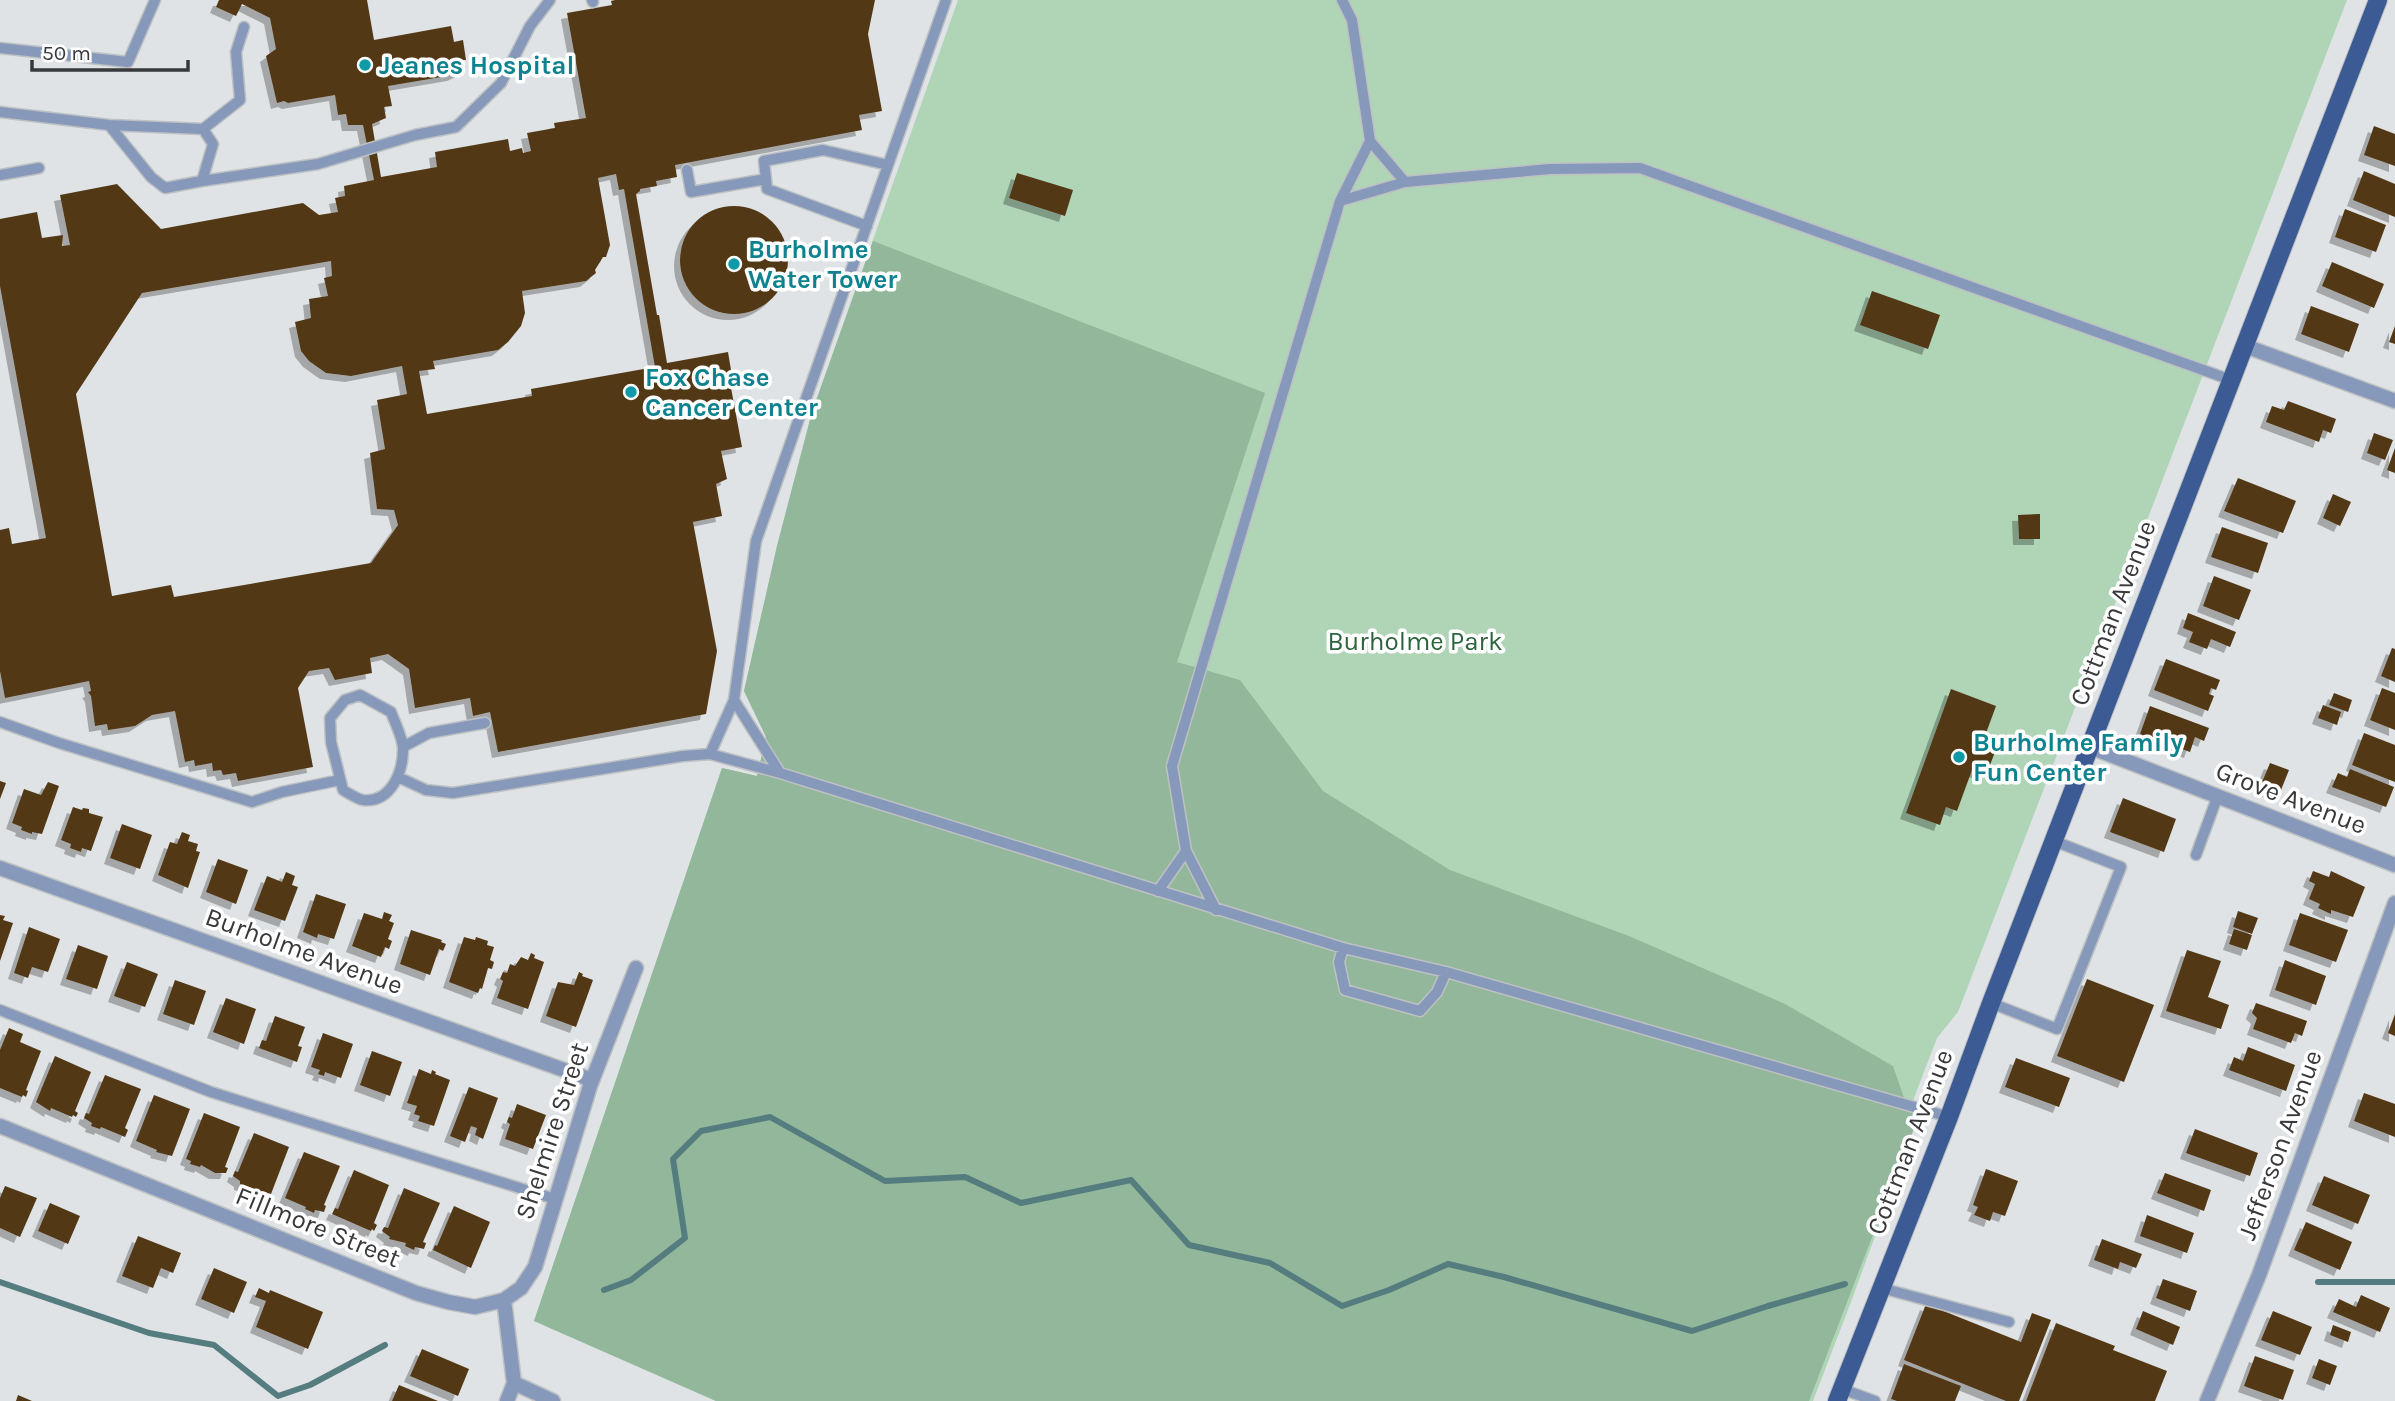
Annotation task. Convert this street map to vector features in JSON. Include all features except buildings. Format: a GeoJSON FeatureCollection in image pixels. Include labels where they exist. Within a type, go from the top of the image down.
{"type":"FeatureCollection","features":[{"type":"Feature","properties":{"kind":"main road","name":"Cottman Avenue"},"geometry":{"type":"LineString","coordinates":[[1839,1395],[1949,1117],[2378,0]]}},
{"type":"Feature","properties":{"kind":"street"},"geometry":{"type":"LineString","coordinates":[[2245,346],[2395,401]]}},
{"type":"Feature","properties":{"kind":"street","name":"Grove Avenue"},"geometry":{"type":"LineString","coordinates":[[2090,747],[2395,865]]}},
{"type":"Feature","properties":{"kind":"street","name":"Burholme Avenue"},"geometry":{"type":"LineString","coordinates":[[0,868],[592,1080]]}},
{"type":"Feature","properties":{"kind":"street","name":"Jefferson Avenue"},"geometry":{"type":"LineString","coordinates":[[2207,1401],[2259,1275],[2395,903]]}},
{"type":"Feature","properties":{"kind":"street","name":"Shelmire Street"},"geometry":{"type":"LineString","coordinates":[[504,1300],[521,1287],[535,1267],[592,1080],[636,968]]}},
{"type":"Feature","properties":{"kind":"street","name":"Fillmore Street"},"geometry":{"type":"LineString","coordinates":[[0,1126],[416,1293],[475,1307],[504,1300]]}},
{"type":"Feature","properties":{"kind":"street"},"geometry":{"type":"LineString","coordinates":[[504,1300],[514,1383],[507,1401]]}},
{"type":"Feature","properties":{"kind":"street"},"geometry":{"type":"LineString","coordinates":[[514,1383],[553,1401]]}},
{"type":"Feature","properties":{"kind":"lane"},"geometry":{"type":"LineString","coordinates":[[0,48],[128,61],[155,0]]}},
{"type":"Feature","properties":{"kind":"lane"},"geometry":{"type":"LineString","coordinates":[[109,125],[151,177],[165,188],[318,164],[415,135],[456,127],[500,83],[530,26],[550,0]]}},
{"type":"Feature","properties":{"kind":"lane"},"geometry":{"type":"LineString","coordinates":[[710,754],[734,700],[756,541],[946,0]]}},
{"type":"Feature","properties":{"kind":"lane"},"geometry":{"type":"LineString","coordinates":[[1342,0],[1352,20],[1370,141],[1405,182]]}},
{"type":"Feature","properties":{"kind":"lane"},"geometry":{"type":"LineString","coordinates":[[0,112],[109,125],[203,129],[240,100],[236,52],[244,27]]}},
{"type":"Feature","properties":{"kind":"lane"},"geometry":{"type":"LineString","coordinates":[[202,181],[213,144],[203,129]]}},
{"type":"Feature","properties":{"kind":"lane"},"geometry":{"type":"LineString","coordinates":[[1216,910],[1186,851],[1172,766],[1340,201],[1370,141]]}},
{"type":"Feature","properties":{"kind":"lane"},"geometry":{"type":"LineString","coordinates":[[867,226],[767,189],[764,161],[823,150],[888,165]]}},
{"type":"Feature","properties":{"kind":"lane"},"geometry":{"type":"LineString","coordinates":[[0,175],[39,168]]}},
{"type":"Feature","properties":{"kind":"lane"},"geometry":{"type":"LineString","coordinates":[[1340,201],[1405,182],[1550,169],[1640,168],[2231,380]]}},
{"type":"Feature","properties":{"kind":"lane"},"geometry":{"type":"LineString","coordinates":[[687,170],[691,192],[766,179]]}},
{"type":"Feature","properties":{"kind":"lane"},"geometry":{"type":"LineString","coordinates":[[360,695],[391,712],[403,747],[398,777],[393,786],[381,796],[363,800],[343,790],[331,742],[330,718],[345,700],[360,695]]}},
{"type":"Feature","properties":{"kind":"lane"},"geometry":{"type":"LineString","coordinates":[[734,700],[780,773]]}},
{"type":"Feature","properties":{"kind":"lane"},"geometry":{"type":"LineString","coordinates":[[0,722],[59,743],[252,802],[282,792],[340,780]]}},
{"type":"Feature","properties":{"kind":"lane"},"geometry":{"type":"LineString","coordinates":[[403,747],[429,733],[485,723]]}},
{"type":"Feature","properties":{"kind":"lane"},"geometry":{"type":"LineString","coordinates":[[398,777],[426,790],[453,793],[682,756],[710,754],[780,773],[1343,948],[1446,972],[1949,1117]]}},
{"type":"Feature","properties":{"kind":"lane"},"geometry":{"type":"LineString","coordinates":[[2196,855],[2218,795]]}},
{"type":"Feature","properties":{"kind":"lane"},"geometry":{"type":"LineString","coordinates":[[1991,1003],[2057,1029],[2120,867],[2054,841]]}},
{"type":"Feature","properties":{"kind":"lane"},"geometry":{"type":"LineString","coordinates":[[1158,891],[1186,851]]}},
{"type":"Feature","properties":{"kind":"lane"},"geometry":{"type":"LineString","coordinates":[[1343,948],[1339,962],[1345,990],[1420,1011],[1437,992],[1446,972]]}},
{"type":"Feature","properties":{"kind":"lane"},"geometry":{"type":"LineString","coordinates":[[0,1010],[211,1092],[555,1199]]}},
{"type":"Feature","properties":{"kind":"lane"},"geometry":{"type":"LineString","coordinates":[[1881,1288],[2009,1322]]}},
{"type":"Feature","properties":{"kind":"lane"},"geometry":{"type":"LineString","coordinates":[[1839,1395],[1875,1401]]}},
{"type":"Feature","properties":{"kind":"green space","name":"Burholme Park"},"geometry":{"type":"Polygon","coordinates":[[[958,0],[2347,0],[1958,1012],[1937,1038],[1909,1111],[1919,1115],[1813,1401],[716,1401],[534,1321],[722,768],[757,776],[766,737],[744,691],[777,546],[812,412],[958,0]]]}},
{"type":"Feature","properties":{"kind":"green space"},"geometry":{"type":"Polygon","coordinates":[[[873,241],[1265,393],[1177,662],[1240,680],[1323,791],[1450,870],[1629,936],[1785,1004],[1893,1066],[1909,1112],[1919,1115],[1809,1401],[716,1401],[534,1321],[722,768],[757,776],[766,737],[744,691],[777,546],[812,412],[873,241]]]}},
{"type":"Feature","properties":{"kind":"waterway"},"geometry":{"type":"LineString","coordinates":[[604,1290],[631,1280],[685,1238],[673,1159],[701,1131],[770,1117],[885,1181],[965,1177],[1021,1203],[1131,1180],[1189,1245],[1270,1263],[1342,1306],[1389,1290],[1448,1264],[1504,1277],[1692,1331],[1845,1284]]}},
{"type":"Feature","properties":{"kind":"waterway"},"geometry":{"type":"LineString","coordinates":[[0,1282],[149,1333],[214,1345],[278,1396],[310,1385],[385,1345]]}},
{"type":"Feature","properties":{"kind":"waterway"},"geometry":{"type":"LineString","coordinates":[[2318,1282],[2395,1282]]}},
{"type":"Feature","properties":{"kind":"place","name":"Jeanes Hospital"},"geometry":{"type":"Point","coordinates":[365,65]}},
{"type":"Feature","properties":{"kind":"place","name":"Burholme Water Tower"},"geometry":{"type":"Point","coordinates":[734,264]}},
{"type":"Feature","properties":{"kind":"place","name":"Fox Chase Cancer Center"},"geometry":{"type":"Point","coordinates":[631,392]}},
{"type":"Feature","properties":{"kind":"place","name":"Burholme Family Fun Center"},"geometry":{"type":"Point","coordinates":[1959,757]}}]}
